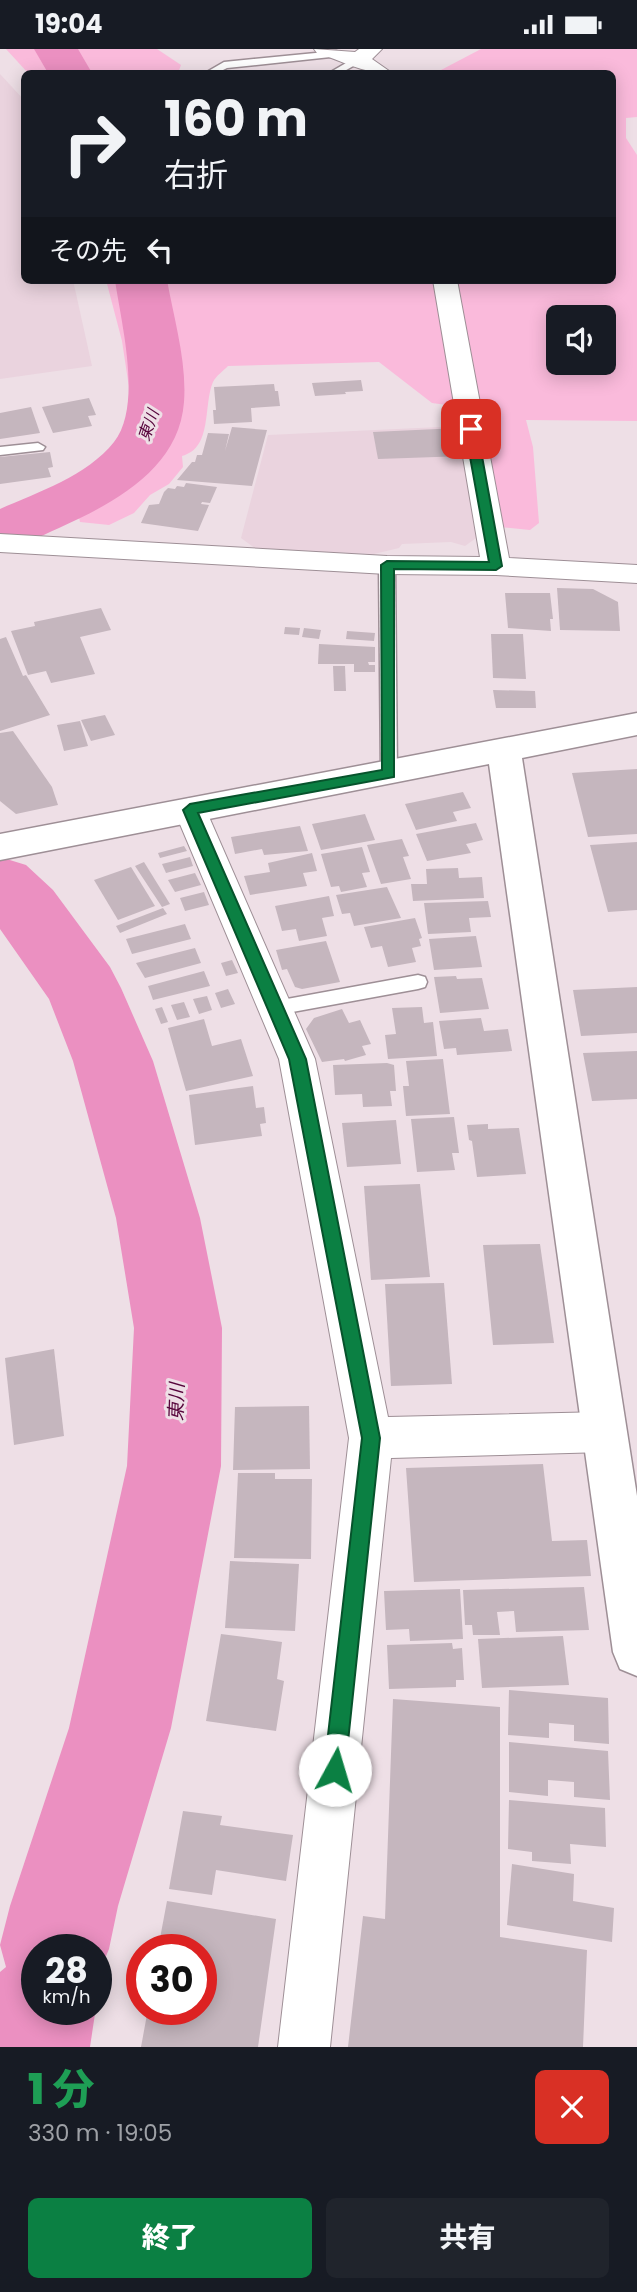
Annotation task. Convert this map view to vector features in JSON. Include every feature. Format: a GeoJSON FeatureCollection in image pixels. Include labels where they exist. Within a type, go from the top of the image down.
{"type":"FeatureCollection","features":[{"type":"Feature","properties":{"kind":"street"},"geometry":{"type":"LineString","coordinates":[[331,59],[365,54],[379,70]]}},
{"type":"Feature","properties":{"kind":"street"},"geometry":{"type":"LineString","coordinates":[[446,284],[496,566]]}},
{"type":"Feature","properties":{"kind":"street"},"geometry":{"type":"LineString","coordinates":[[0,543],[387,565],[496,566],[637,574]]}},
{"type":"Feature","properties":{"kind":"street"},"geometry":{"type":"LineString","coordinates":[[0,847],[637,725]]}},
{"type":"Feature","properties":{"kind":"street"},"geometry":{"type":"LineString","coordinates":[[504,752],[637,1652]]}},
{"type":"Feature","properties":{"kind":"street"},"geometry":{"type":"LineString","coordinates":[[190,810],[298,1059],[371,1438],[304,2047]]}},
{"type":"Feature","properties":{"kind":"street"},"geometry":{"type":"LineString","coordinates":[[371,1438],[604,1432]]}},
{"type":"Feature","properties":{"kind":"lane"},"geometry":{"type":"LineString","coordinates":[[215,70],[224,65],[331,59]]}},
{"type":"Feature","properties":{"kind":"lane"},"geometry":{"type":"LineString","coordinates":[[0,451],[38,447]]}},
{"type":"Feature","properties":{"kind":"lane"},"geometry":{"type":"LineString","coordinates":[[387,565],[389,774]]}},
{"type":"Feature","properties":{"kind":"lane"},"geometry":{"type":"LineString","coordinates":[[276,1009],[418,982]]}},
{"type":"Feature","properties":{"kind":"shaded area"},"geometry":{"type":"Polygon","coordinates":[[[6,49],[157,49],[181,65],[179,70],[25,70],[6,49]]]}},
{"type":"Feature","properties":{"kind":"shaded area"},"geometry":{"type":"Polygon","coordinates":[[[481,49],[637,49],[637,117],[626,118],[626,138],[637,155],[637,421],[526,420],[533,447],[539,523],[530,530],[500,527],[477,409],[432,403],[379,362],[228,366],[213,382],[199,444],[182,456],[183,467],[169,484],[150,495],[134,513],[109,525],[80,522],[76,503],[91,478],[119,456],[136,434],[122,341],[107,284],[616,284],[616,70],[441,70],[481,49]]]}},
{"type":"Feature","properties":{"kind":"shaded area"},"geometry":{"type":"Polygon","coordinates":[[[0,74],[21,97],[21,284],[74,284],[92,366],[0,379],[0,74]]]}},
{"type":"Feature","properties":{"kind":"shaded area"},"geometry":{"type":"Polygon","coordinates":[[[461,426],[479,536],[465,546],[451,542],[402,544],[399,548],[374,554],[256,549],[241,538],[268,435],[461,426]]]}},
{"type":"Feature","properties":{"kind":"building"},"geometry":{"type":"Polygon","coordinates":[[[361,380],[363,391],[315,396],[312,383],[361,380]]]}},
{"type":"Feature","properties":{"kind":"building"},"geometry":{"type":"Polygon","coordinates":[[[274,384],[280,406],[251,408],[252,422],[214,424],[214,387],[274,384]]]}},
{"type":"Feature","properties":{"kind":"building"},"geometry":{"type":"Polygon","coordinates":[[[89,398],[96,415],[88,416],[92,426],[53,433],[42,407],[89,398]]]}},
{"type":"Feature","properties":{"kind":"building"},"geometry":{"type":"Polygon","coordinates":[[[31,407],[40,433],[0,439],[0,413],[31,407]]]}},
{"type":"Feature","properties":{"kind":"building"},"geometry":{"type":"Polygon","coordinates":[[[232,427],[267,430],[252,486],[177,480],[192,462],[195,462],[197,455],[202,455],[208,433],[229,434],[225,451],[232,427]]]}},
{"type":"Feature","properties":{"kind":"building"},"geometry":{"type":"Polygon","coordinates":[[[459,428],[465,456],[378,459],[373,432],[459,428]]]}},
{"type":"Feature","properties":{"kind":"building"},"geometry":{"type":"Polygon","coordinates":[[[50,452],[53,467],[48,468],[51,477],[0,484],[0,457],[50,452]]]}},
{"type":"Feature","properties":{"kind":"building"},"geometry":{"type":"Polygon","coordinates":[[[186,483],[217,487],[210,503],[201,504],[209,505],[198,531],[141,523],[149,505],[159,504],[168,488],[184,487],[186,483]]]}},
{"type":"Feature","properties":{"kind":"building"},"geometry":{"type":"Polygon","coordinates":[[[557,588],[593,589],[618,602],[620,631],[560,630],[557,588]]]}},
{"type":"Feature","properties":{"kind":"building"},"geometry":{"type":"Polygon","coordinates":[[[505,593],[550,593],[553,619],[550,619],[551,631],[508,628],[505,593]]]}},
{"type":"Feature","properties":{"kind":"building"},"geometry":{"type":"Polygon","coordinates":[[[101,608],[111,630],[80,637],[95,674],[51,683],[46,671],[28,675],[11,631],[35,626],[34,622],[101,608]]]}},
{"type":"Feature","properties":{"kind":"building"},"geometry":{"type":"Polygon","coordinates":[[[285,627],[300,628],[299,635],[284,634],[285,627]]]}},
{"type":"Feature","properties":{"kind":"building"},"geometry":{"type":"Polygon","coordinates":[[[304,628],[321,630],[319,639],[302,637],[304,628]]]}},
{"type":"Feature","properties":{"kind":"building"},"geometry":{"type":"Polygon","coordinates":[[[347,631],[375,633],[374,641],[346,639],[347,631]]]}},
{"type":"Feature","properties":{"kind":"building"},"geometry":{"type":"Polygon","coordinates":[[[491,634],[523,634],[526,679],[493,678],[491,634]]]}},
{"type":"Feature","properties":{"kind":"building"},"geometry":{"type":"Polygon","coordinates":[[[6,637],[23,676],[26,675],[50,715],[0,731],[0,639],[6,637]]]}},
{"type":"Feature","properties":{"kind":"building"},"geometry":{"type":"Polygon","coordinates":[[[319,644],[375,647],[375,662],[368,662],[369,665],[375,665],[375,672],[354,672],[354,664],[318,664],[319,644]]]}},
{"type":"Feature","properties":{"kind":"building"},"geometry":{"type":"Polygon","coordinates":[[[333,666],[345,666],[346,691],[334,691],[333,666]]]}},
{"type":"Feature","properties":{"kind":"building"},"geometry":{"type":"Polygon","coordinates":[[[493,690],[535,691],[536,708],[496,708],[493,690]]]}},
{"type":"Feature","properties":{"kind":"building"},"geometry":{"type":"Polygon","coordinates":[[[105,715],[115,735],[91,741],[81,720],[105,715]]]}},
{"type":"Feature","properties":{"kind":"building"},"geometry":{"type":"Polygon","coordinates":[[[80,721],[88,746],[64,751],[57,725],[80,721]]]}},
{"type":"Feature","properties":{"kind":"building"},"geometry":{"type":"Polygon","coordinates":[[[13,731],[52,787],[58,805],[16,814],[0,801],[0,733],[13,731]]]}},
{"type":"Feature","properties":{"kind":"building"},"geometry":{"type":"Polygon","coordinates":[[[637,769],[637,834],[588,837],[572,773],[637,769]]]}},
{"type":"Feature","properties":{"kind":"building"},"geometry":{"type":"Polygon","coordinates":[[[463,792],[471,808],[453,812],[457,821],[416,830],[405,804],[463,792]]]}},
{"type":"Feature","properties":{"kind":"building"},"geometry":{"type":"Polygon","coordinates":[[[365,814],[375,840],[321,850],[312,824],[365,814]]]}},
{"type":"Feature","properties":{"kind":"building"},"geometry":{"type":"Polygon","coordinates":[[[476,823],[483,840],[466,844],[471,853],[427,861],[416,834],[476,823]]]}},
{"type":"Feature","properties":{"kind":"building"},"geometry":{"type":"Polygon","coordinates":[[[300,826],[308,851],[264,855],[262,849],[235,854],[231,837],[300,826]]]}},
{"type":"Feature","properties":{"kind":"building"},"geometry":{"type":"Polygon","coordinates":[[[402,839],[409,856],[403,857],[411,879],[381,884],[367,845],[402,839]]]}},
{"type":"Feature","properties":{"kind":"building"},"geometry":{"type":"Polygon","coordinates":[[[637,842],[637,910],[608,912],[590,845],[637,842]]]}},
{"type":"Feature","properties":{"kind":"building"},"geometry":{"type":"Polygon","coordinates":[[[184,846],[187,851],[160,858],[158,853],[184,846]]]}},
{"type":"Feature","properties":{"kind":"building"},"geometry":{"type":"Polygon","coordinates":[[[362,847],[370,872],[362,873],[367,887],[341,892],[339,886],[331,887],[321,854],[362,847]]]}},
{"type":"Feature","properties":{"kind":"building"},"geometry":{"type":"Polygon","coordinates":[[[312,853],[317,871],[303,873],[307,886],[250,895],[244,876],[270,872],[268,863],[312,853]]]}},
{"type":"Feature","properties":{"kind":"building"},"geometry":{"type":"Polygon","coordinates":[[[190,857],[193,866],[166,873],[162,864],[190,857]]]}},
{"type":"Feature","properties":{"kind":"building"},"geometry":{"type":"Polygon","coordinates":[[[144,862],[170,904],[162,907],[135,866],[144,862]]]}},
{"type":"Feature","properties":{"kind":"building"},"geometry":{"type":"Polygon","coordinates":[[[131,867],[155,906],[118,920],[94,880],[131,867]]]}},
{"type":"Feature","properties":{"kind":"building"},"geometry":{"type":"Polygon","coordinates":[[[458,868],[459,878],[482,877],[484,898],[413,901],[411,884],[427,884],[426,869],[458,868]]]}},
{"type":"Feature","properties":{"kind":"building"},"geometry":{"type":"Polygon","coordinates":[[[195,873],[201,885],[175,892],[168,880],[195,873]]]}},
{"type":"Feature","properties":{"kind":"building"},"geometry":{"type":"Polygon","coordinates":[[[387,887],[401,918],[354,926],[350,913],[342,914],[336,895],[387,887]]]}},
{"type":"Feature","properties":{"kind":"building"},"geometry":{"type":"Polygon","coordinates":[[[204,892],[209,905],[185,911],[180,898],[204,892]]]}},
{"type":"Feature","properties":{"kind":"building"},"geometry":{"type":"Polygon","coordinates":[[[329,896],[334,916],[322,918],[327,936],[299,941],[296,929],[282,931],[275,906],[329,896]]]}},
{"type":"Feature","properties":{"kind":"building"},"geometry":{"type":"Polygon","coordinates":[[[488,901],[491,917],[469,918],[471,932],[428,934],[424,903],[488,901]]]}},
{"type":"Feature","properties":{"kind":"building"},"geometry":{"type":"Polygon","coordinates":[[[163,908],[167,914],[120,933],[116,926],[163,908]]]}},
{"type":"Feature","properties":{"kind":"building"},"geometry":{"type":"Polygon","coordinates":[[[415,918],[422,938],[419,939],[421,946],[412,948],[416,962],[388,967],[382,946],[371,948],[364,927],[415,918]]]}},
{"type":"Feature","properties":{"kind":"building"},"geometry":{"type":"Polygon","coordinates":[[[185,924],[191,939],[132,954],[126,939],[185,924]]]}},
{"type":"Feature","properties":{"kind":"building"},"geometry":{"type":"Polygon","coordinates":[[[476,936],[482,967],[434,970],[429,939],[476,936]]]}},
{"type":"Feature","properties":{"kind":"building"},"geometry":{"type":"Polygon","coordinates":[[[326,941],[340,982],[302,989],[295,987],[287,969],[282,970],[276,950],[326,941]]]}},
{"type":"Feature","properties":{"kind":"building"},"geometry":{"type":"Polygon","coordinates":[[[195,948],[201,963],[145,978],[136,963],[195,948]]]}},
{"type":"Feature","properties":{"kind":"building"},"geometry":{"type":"Polygon","coordinates":[[[232,960],[238,973],[226,976],[221,963],[232,960]]]}},
{"type":"Feature","properties":{"kind":"building"},"geometry":{"type":"Polygon","coordinates":[[[204,971],[210,986],[153,1000],[148,986],[204,971]]]}},
{"type":"Feature","properties":{"kind":"building"},"geometry":{"type":"Polygon","coordinates":[[[456,976],[457,979],[482,978],[489,1009],[440,1013],[434,977],[456,976]]]}},
{"type":"Feature","properties":{"kind":"building"},"geometry":{"type":"Polygon","coordinates":[[[637,987],[637,1033],[581,1036],[573,990],[637,987]]]}},
{"type":"Feature","properties":{"kind":"building"},"geometry":{"type":"Polygon","coordinates":[[[228,989],[235,1004],[221,1008],[215,993],[228,989]]]}},
{"type":"Feature","properties":{"kind":"building"},"geometry":{"type":"Polygon","coordinates":[[[207,996],[212,1010],[199,1014],[193,999],[207,996]]]}},
{"type":"Feature","properties":{"kind":"building"},"geometry":{"type":"Polygon","coordinates":[[[184,1002],[190,1017],[177,1020],[171,1005],[184,1002]]]}},
{"type":"Feature","properties":{"kind":"building"},"geometry":{"type":"Polygon","coordinates":[[[162,1007],[168,1022],[161,1024],[155,1009],[162,1007]]]}},
{"type":"Feature","properties":{"kind":"building"},"geometry":{"type":"Polygon","coordinates":[[[422,1007],[424,1023],[433,1022],[437,1056],[388,1059],[385,1035],[396,1034],[392,1008],[422,1007]]]}},
{"type":"Feature","properties":{"kind":"building"},"geometry":{"type":"Polygon","coordinates":[[[342,1009],[349,1023],[360,1020],[371,1044],[362,1046],[366,1055],[345,1061],[322,1062],[306,1029],[314,1018],[342,1009]]]}},
{"type":"Feature","properties":{"kind":"building"},"geometry":{"type":"Polygon","coordinates":[[[481,1018],[484,1031],[508,1029],[512,1051],[457,1055],[456,1048],[444,1049],[439,1021],[481,1018]]]}},
{"type":"Feature","properties":{"kind":"building"},"geometry":{"type":"Polygon","coordinates":[[[204,1019],[212,1046],[241,1039],[253,1076],[186,1091],[168,1028],[204,1019]]]}},
{"type":"Feature","properties":{"kind":"building"},"geometry":{"type":"Polygon","coordinates":[[[637,1051],[637,1099],[592,1101],[583,1053],[637,1051]]]}},
{"type":"Feature","properties":{"kind":"building"},"geometry":{"type":"Polygon","coordinates":[[[443,1059],[450,1114],[406,1116],[403,1086],[409,1086],[406,1061],[443,1059]]]}},
{"type":"Feature","properties":{"kind":"building"},"geometry":{"type":"Polygon","coordinates":[[[333,1065],[394,1065],[396,1091],[390,1091],[392,1106],[363,1107],[362,1094],[335,1095],[333,1065]]]}},
{"type":"Feature","properties":{"kind":"building"},"geometry":{"type":"Polygon","coordinates":[[[253,1086],[256,1108],[264,1107],[266,1123],[260,1124],[262,1136],[195,1145],[189,1095],[253,1086]]]}},
{"type":"Feature","properties":{"kind":"building"},"geometry":{"type":"Polygon","coordinates":[[[454,1117],[459,1153],[452,1153],[455,1170],[417,1172],[411,1119],[454,1117]]]}},
{"type":"Feature","properties":{"kind":"building"},"geometry":{"type":"Polygon","coordinates":[[[396,1120],[401,1164],[347,1167],[342,1123],[396,1120]]]}},
{"type":"Feature","properties":{"kind":"building"},"geometry":{"type":"Polygon","coordinates":[[[488,1124],[488,1129],[519,1128],[526,1174],[477,1177],[467,1125],[488,1124]]]}},
{"type":"Feature","properties":{"kind":"building"},"geometry":{"type":"Polygon","coordinates":[[[420,1184],[430,1277],[371,1280],[364,1186],[420,1184]]]}},
{"type":"Feature","properties":{"kind":"building"},"geometry":{"type":"Polygon","coordinates":[[[540,1244],[554,1343],[493,1345],[483,1245],[540,1244]]]}},
{"type":"Feature","properties":{"kind":"building"},"geometry":{"type":"Polygon","coordinates":[[[444,1283],[452,1384],[391,1386],[385,1284],[444,1283]]]}},
{"type":"Feature","properties":{"kind":"building"},"geometry":{"type":"Polygon","coordinates":[[[54,1349],[64,1436],[14,1445],[5,1358],[54,1349]]]}},
{"type":"Feature","properties":{"kind":"building"},"geometry":{"type":"Polygon","coordinates":[[[309,1406],[310,1469],[233,1470],[235,1407],[309,1406]]]}},
{"type":"Feature","properties":{"kind":"building"},"geometry":{"type":"Polygon","coordinates":[[[543,1464],[552,1541],[587,1540],[591,1576],[414,1582],[406,1468],[543,1464]]]}},
{"type":"Feature","properties":{"kind":"building"},"geometry":{"type":"Polygon","coordinates":[[[238,1473],[275,1473],[275,1479],[312,1479],[311,1559],[234,1558],[238,1473]]]}},
{"type":"Feature","properties":{"kind":"building"},"geometry":{"type":"Polygon","coordinates":[[[230,1561],[299,1564],[295,1631],[225,1628],[230,1561]]]}},
{"type":"Feature","properties":{"kind":"building"},"geometry":{"type":"Polygon","coordinates":[[[584,1587],[589,1630],[516,1632],[514,1611],[497,1612],[500,1635],[473,1635],[472,1625],[465,1625],[463,1590],[584,1587]]]}},
{"type":"Feature","properties":{"kind":"building"},"geometry":{"type":"Polygon","coordinates":[[[460,1589],[463,1639],[410,1641],[409,1629],[386,1630],[384,1591],[460,1589]]]}},
{"type":"Feature","properties":{"kind":"building"},"geometry":{"type":"Polygon","coordinates":[[[221,1634],[282,1642],[277,1679],[284,1681],[276,1731],[206,1721],[221,1634]]]}},
{"type":"Feature","properties":{"kind":"building"},"geometry":{"type":"Polygon","coordinates":[[[563,1636],[569,1685],[482,1688],[478,1639],[563,1636]]]}},
{"type":"Feature","properties":{"kind":"building"},"geometry":{"type":"Polygon","coordinates":[[[452,1643],[453,1649],[462,1648],[464,1680],[456,1680],[456,1687],[389,1689],[387,1645],[452,1643]]]}},
{"type":"Feature","properties":{"kind":"building"},"geometry":{"type":"Polygon","coordinates":[[[509,1690],[608,1698],[609,1744],[574,1741],[574,1725],[549,1723],[549,1738],[508,1735],[509,1690]]]}},
{"type":"Feature","properties":{"kind":"building"},"geometry":{"type":"Polygon","coordinates":[[[393,1699],[500,1707],[500,1937],[587,1950],[583,2047],[348,2047],[363,1916],[385,1919],[393,1699]]]}},
{"type":"Feature","properties":{"kind":"building"},"geometry":{"type":"Polygon","coordinates":[[[509,1742],[608,1751],[610,1800],[574,1797],[574,1782],[548,1780],[548,1796],[509,1792],[509,1742]]]}},
{"type":"Feature","properties":{"kind":"building"},"geometry":{"type":"Polygon","coordinates":[[[509,1800],[605,1808],[606,1847],[570,1844],[571,1864],[532,1861],[532,1852],[508,1849],[509,1800]]]}},
{"type":"Feature","properties":{"kind":"building"},"geometry":{"type":"Polygon","coordinates":[[[183,1811],[222,1816],[220,1825],[293,1835],[286,1881],[216,1870],[212,1895],[169,1889],[183,1811]]]}},
{"type":"Feature","properties":{"kind":"building"},"geometry":{"type":"Polygon","coordinates":[[[512,1864],[574,1874],[573,1901],[614,1908],[612,1942],[507,1925],[512,1864]]]}},
{"type":"Feature","properties":{"kind":"building"},"geometry":{"type":"Polygon","coordinates":[[[167,1901],[276,1919],[258,2047],[141,2047],[145,2025],[217,2025],[217,1934],[161,1934],[167,1901]]]}},
{"type":"Feature","properties":{"kind":"waterway","name":"東川"},"geometry":{"type":"LineString","coordinates":[[56,49],[68,70]]}},
{"type":"Feature","properties":{"kind":"waterway","name":"東川"},"geometry":{"type":"LineString","coordinates":[[0,533],[97,485],[120,469],[138,451],[151,429],[156,402],[155,372],[142,284]]}},
{"type":"Feature","properties":{"kind":"waterway","name":"東川"},"geometry":{"type":"LineString","coordinates":[[0,884],[27,910],[83,988],[113,1061],[158,1218],[178,1328],[174,1466],[120,1728],[57,1934]]}},
{"type":"Feature","properties":{"kind":"waterway","name":"東川"},"geometry":{"type":"LineString","coordinates":[[33,2047],[38,2025]]}},
{"type":"Feature","properties":{"kind":"route"},"geometry":{"type":"LineString","coordinates":[[335,1770],[371,1438],[298,1059],[190,810],[389,774],[387,565],[496,566],[471,429]]}}]}
